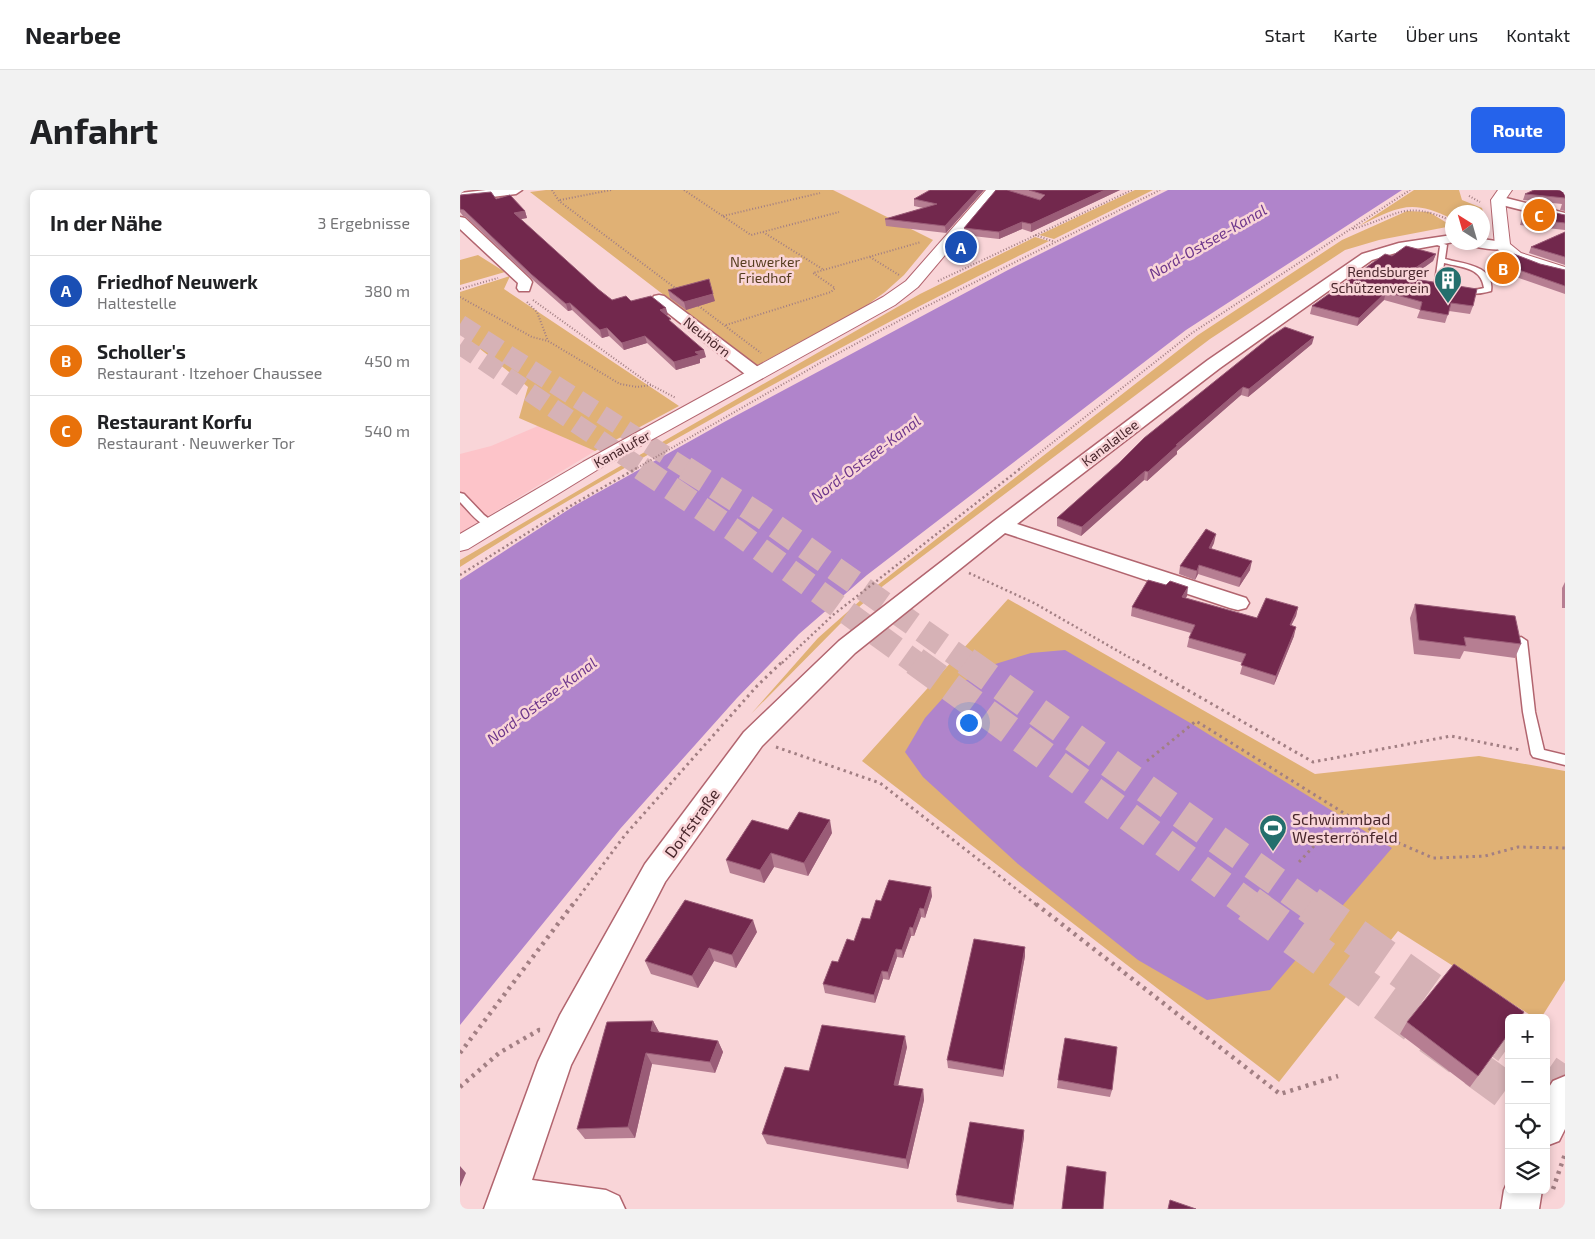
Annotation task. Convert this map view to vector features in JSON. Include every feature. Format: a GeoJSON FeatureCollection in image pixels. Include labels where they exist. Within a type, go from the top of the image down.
{"type":"FeatureCollection","features":[{"type":"Feature","properties":{"kind":"street"},"geometry":{"type":"LineString","coordinates":[[460,197],[516,190]]}},
{"type":"Feature","properties":{"kind":"street","name":"Kanalufer"},"geometry":{"type":"LineString","coordinates":[[460,544],[590,466],[877,309],[912,284],[996,191]]}},
{"type":"Feature","properties":{"kind":"street"},"geometry":{"type":"LineString","coordinates":[[1502,243],[1502,195],[1565,217]]}},
{"type":"Feature","properties":{"kind":"street"},"geometry":{"type":"LineString","coordinates":[[460,220],[513,273],[525,282],[524,288]]}},
{"type":"Feature","properties":{"kind":"street","name":"Kanalallee"},"geometry":{"type":"LineString","coordinates":[[1001,525],[1214,364],[1351,266],[1383,251],[1445,241]]}},
{"type":"Feature","properties":{"kind":"street"},"geometry":{"type":"LineString","coordinates":[[1490,241],[1502,243],[1516,256],[1565,272]]}},
{"type":"Feature","properties":{"kind":"street"},"geometry":{"type":"LineString","coordinates":[[1490,243],[1502,243]]}},
{"type":"Feature","properties":{"kind":"street","name":"Neuhörn"},"geometry":{"type":"LineString","coordinates":[[659,299],[756,374]]}},
{"type":"Feature","properties":{"kind":"street"},"geometry":{"type":"LineString","coordinates":[[1001,525],[1238,602]]}},
{"type":"Feature","properties":{"kind":"street","name":"Dorfstraße"},"geometry":{"type":"LineString","coordinates":[[506,1202],[555,1062],[572,1026],[655,873],[753,739],[847,647],[1001,525]]}},
{"type":"Feature","properties":{"kind":"street"},"geometry":{"type":"LineString","coordinates":[[1550,1121],[1565,1093]]}},
{"type":"Feature","properties":{"kind":"street"},"geometry":{"type":"LineString","coordinates":[[506,1202],[606,1209]]}},
{"type":"Feature","properties":{"kind":"lane"},"geometry":{"type":"LineString","coordinates":[[1433,242],[1444,246],[1438,280],[1447,288],[1466,292],[1482,292],[1488,289],[1486,277],[1479,270],[1442,260]]}},
{"type":"Feature","properties":{"kind":"lane"},"geometry":{"type":"LineString","coordinates":[[460,496],[480,517],[492,525]]}},
{"type":"Feature","properties":{"kind":"lane"},"geometry":{"type":"LineString","coordinates":[[1521,641],[1529,712],[1538,754],[1565,760]]}},
{"type":"Feature","properties":{"kind":"path"},"geometry":{"type":"LineString","coordinates":[[552,190],[559,201],[682,293],[659,299]]}},
{"type":"Feature","properties":{"kind":"path"},"geometry":{"type":"LineString","coordinates":[[559,201],[611,190]]}},
{"type":"Feature","properties":{"kind":"path"},"geometry":{"type":"LineString","coordinates":[[684,190],[752,235],[839,212]]}},
{"type":"Feature","properties":{"kind":"path"},"geometry":{"type":"LineString","coordinates":[[460,575],[572,505],[820,363],[921,309],[1160,190]]}},
{"type":"Feature","properties":{"kind":"path"},"geometry":{"type":"LineString","coordinates":[[1410,190],[1350,229],[1364,226],[1404,209],[1419,208],[1432,210],[1445,216]]}},
{"type":"Feature","properties":{"kind":"path"},"geometry":{"type":"LineString","coordinates":[[723,216],[820,193]]}},
{"type":"Feature","properties":{"kind":"path"},"geometry":{"type":"LineString","coordinates":[[1469,196],[1474,198],[1477,196]]}},
{"type":"Feature","properties":{"kind":"path"},"geometry":{"type":"LineString","coordinates":[[763,232],[824,270]]}},
{"type":"Feature","properties":{"kind":"path"},"geometry":{"type":"LineString","coordinates":[[1035,235],[1056,242]]}},
{"type":"Feature","properties":{"kind":"path"},"geometry":{"type":"LineString","coordinates":[[725,325],[831,292],[835,288],[813,273],[921,242]]}},
{"type":"Feature","properties":{"kind":"path"},"geometry":{"type":"LineString","coordinates":[[460,289],[513,273]]}},
{"type":"Feature","properties":{"kind":"path"},"geometry":{"type":"LineString","coordinates":[[524,288],[523,297],[537,312],[548,341]]}},
{"type":"Feature","properties":{"kind":"path"},"geometry":{"type":"LineString","coordinates":[[524,288],[525,292],[539,304],[651,385],[694,409]]}},
{"type":"Feature","properties":{"kind":"path"},"geometry":{"type":"LineString","coordinates":[[460,297],[532,337],[548,341],[620,384],[637,387],[651,385]]}},
{"type":"Feature","properties":{"kind":"path"},"geometry":{"type":"LineString","coordinates":[[696,304],[761,353]]}},
{"type":"Feature","properties":{"kind":"path"},"geometry":{"type":"LineString","coordinates":[[950,565],[1034,602],[1313,762],[1450,736],[1538,754]]}},
{"type":"Feature","properties":{"kind":"path"},"geometry":{"type":"LineString","coordinates":[[1147,762],[1196,721],[1376,833],[1432,858],[1485,856],[1518,847],[1565,848]]}},
{"type":"Feature","properties":{"kind":"path"},"geometry":{"type":"LineString","coordinates":[[753,739],[880,783],[1280,1094],[1338,1076]]}},
{"type":"Feature","properties":{"kind":"path"},"geometry":{"type":"LineString","coordinates":[[1298,862],[1341,816]]}},
{"type":"Feature","properties":{"kind":"path"},"geometry":{"type":"LineString","coordinates":[[460,1087],[499,1053],[538,1030],[572,1026]]}},
{"type":"Feature","properties":{"kind":"path"},"geometry":{"type":"LineString","coordinates":[[1532,1197],[1565,1154]]}},
{"type":"Feature","properties":{"kind":"shaded area"},"geometry":{"type":"Polygon","coordinates":[[[538,426],[595,451],[460,533],[460,454],[491,446],[538,426]]]}},
{"type":"Feature","properties":{"kind":"green space","name":"Neuwerker Friedhof"},"geometry":{"type":"Polygon","coordinates":[[[546,190],[833,190],[933,240],[904,275],[863,308],[756,366],[530,192],[546,190]]]}},
{"type":"Feature","properties":{"kind":"green space"},"geometry":{"type":"Polygon","coordinates":[[[1135,190],[1153,190],[1054,239],[1039,235],[1135,190]]]}},
{"type":"Feature","properties":{"kind":"green space"},"geometry":{"type":"Polygon","coordinates":[[[1414,190],[1459,190],[1462,200],[1474,205],[1445,205],[1445,216],[1426,209],[1405,208],[1384,214],[1359,226],[1414,190]]]}},
{"type":"Feature","properties":{"kind":"green space"},"geometry":{"type":"Polygon","coordinates":[[[1407,211],[1429,212],[1445,222],[1445,227],[1379,240],[1345,250],[1210,339],[883,586],[843,621],[751,714],[818,638],[880,583],[1198,335],[1342,240],[1407,211]]]}},
{"type":"Feature","properties":{"kind":"green space"},"geometry":{"type":"Polygon","coordinates":[[[1035,237],[1049,241],[834,351],[645,456],[460,567],[460,560],[920,294],[1035,237]]]}},
{"type":"Feature","properties":{"kind":"green space"},"geometry":{"type":"Polygon","coordinates":[[[478,255],[505,272],[460,285],[460,260],[478,255]]]}},
{"type":"Feature","properties":{"kind":"green space"},"geometry":{"type":"Polygon","coordinates":[[[510,276],[504,289],[679,406],[595,451],[519,418],[528,387],[460,333],[460,292],[510,276]]]}},
{"type":"Feature","properties":{"kind":"green space","name":"Schwimmbad Westerrönfeld"},"geometry":{"type":"Polygon","coordinates":[[[1008,599],[1315,774],[1479,756],[1565,771],[1565,980],[1544,1014],[1529,1014],[1398,931],[1279,1082],[862,761],[1008,599]]]}},
{"type":"Feature","properties":{"kind":"water","name":"Nord-Ostsee-Kanal"},"geometry":{"type":"Polygon","coordinates":[[[1168,190],[1402,190],[1186,330],[867,575],[799,634],[737,698],[620,829],[460,1025],[460,580],[574,506],[726,421],[1008,270],[1168,190]]]}},
{"type":"Feature","properties":{"kind":"water"},"geometry":{"type":"Polygon","coordinates":[[[1065,650],[1192,724],[1392,848],[1270,990],[1207,1000],[1138,960],[1018,864],[923,777],[905,752],[925,718],[951,689],[992,665],[1031,653],[1065,650]]]}},
{"type":"Feature","properties":{"kind":"building"},"geometry":{"type":"Polygon","coordinates":[[[930,190],[978,190],[945,226],[885,219],[937,204],[914,199],[930,190]]]}},
{"type":"Feature","properties":{"kind":"building"},"geometry":{"type":"Polygon","coordinates":[[[996,190],[1007,190],[1040,200],[1045,195],[1029,190],[1105,190],[1031,224],[1022,222],[999,232],[964,228],[996,190]]]}},
{"type":"Feature","properties":{"kind":"building"},"geometry":{"type":"Polygon","coordinates":[[[1534,190],[1565,190],[1565,198],[1525,194],[1534,190]]]}},
{"type":"Feature","properties":{"kind":"building"},"geometry":{"type":"Polygon","coordinates":[[[491,192],[496,199],[510,195],[525,211],[514,213],[612,300],[626,296],[631,301],[651,296],[666,308],[660,310],[671,319],[669,320],[704,350],[695,352],[699,355],[674,362],[645,336],[622,343],[607,328],[600,330],[570,303],[566,304],[531,274],[464,210],[460,209],[460,195],[491,192]]]}},
{"type":"Feature","properties":{"kind":"building"},"geometry":{"type":"Polygon","coordinates":[[[1543,210],[1565,215],[1565,223],[1522,218],[1543,210]]]}},
{"type":"Feature","properties":{"kind":"building"},"geometry":{"type":"Polygon","coordinates":[[[1565,232],[1565,257],[1531,247],[1565,232]]]}},
{"type":"Feature","properties":{"kind":"building"},"geometry":{"type":"Polygon","coordinates":[[[1406,246],[1436,254],[1402,277],[1477,289],[1473,306],[1451,303],[1448,315],[1420,310],[1422,302],[1386,292],[1359,318],[1312,306],[1385,254],[1392,256],[1406,246]]]}},
{"type":"Feature","properties":{"kind":"building"},"geometry":{"type":"Polygon","coordinates":[[[1514,254],[1540,264],[1565,270],[1565,286],[1496,262],[1514,254]]]}},
{"type":"Feature","properties":{"kind":"building"},"geometry":{"type":"Polygon","coordinates":[[[709,279],[713,294],[684,302],[668,290],[709,279]]]}},
{"type":"Feature","properties":{"kind":"building"},"geometry":{"type":"Polygon","coordinates":[[[1285,327],[1314,337],[1249,389],[1243,387],[1148,472],[1145,471],[1082,527],[1057,518],[1144,438],[1285,327]]]}},
{"type":"Feature","properties":{"kind":"building"},"geometry":{"type":"Polygon","coordinates":[[[1206,529],[1216,534],[1209,548],[1252,561],[1241,578],[1199,565],[1197,571],[1180,566],[1206,529]]]}},
{"type":"Feature","properties":{"kind":"building"},"geometry":{"type":"Polygon","coordinates":[[[1148,580],[1166,585],[1170,581],[1188,587],[1182,597],[1257,618],[1266,598],[1298,607],[1290,625],[1296,627],[1276,676],[1241,665],[1246,654],[1189,638],[1195,625],[1132,607],[1148,580]]]}},
{"type":"Feature","properties":{"kind":"building"},"geometry":{"type":"Polygon","coordinates":[[[1415,604],[1515,616],[1521,644],[1464,637],[1466,646],[1419,640],[1415,604]]]}},
{"type":"Feature","properties":{"kind":"building"},"geometry":{"type":"Polygon","coordinates":[[[799,812],[830,820],[804,863],[771,853],[760,870],[726,860],[752,820],[788,830],[799,812]]]}},
{"type":"Feature","properties":{"kind":"building"},"geometry":{"type":"Polygon","coordinates":[[[889,880],[931,887],[924,909],[920,908],[913,928],[910,927],[902,950],[896,949],[888,972],[882,971],[874,995],[823,984],[832,961],[838,962],[847,939],[854,941],[862,918],[870,919],[876,900],[881,901],[889,880]]]}},
{"type":"Feature","properties":{"kind":"building"},"geometry":{"type":"Polygon","coordinates":[[[685,900],[753,920],[732,955],[709,948],[692,976],[645,961],[685,900]]]}},
{"type":"Feature","properties":{"kind":"building"},"geometry":{"type":"Polygon","coordinates":[[[974,939],[1025,947],[1003,1070],[947,1060],[974,939]]]}},
{"type":"Feature","properties":{"kind":"building"},"geometry":{"type":"Polygon","coordinates":[[[1454,964],[1524,1012],[1523,1014],[1505,1014],[1505,1039],[1478,1076],[1407,1022],[1454,964]]]}},
{"type":"Feature","properties":{"kind":"building"},"geometry":{"type":"Polygon","coordinates":[[[653,1021],[651,1031],[718,1041],[710,1062],[646,1053],[628,1127],[577,1129],[607,1022],[653,1021]]]}},
{"type":"Feature","properties":{"kind":"building"},"geometry":{"type":"Polygon","coordinates":[[[822,1025],[905,1036],[894,1085],[923,1089],[906,1159],[762,1134],[785,1067],[809,1071],[822,1025]]]}},
{"type":"Feature","properties":{"kind":"building"},"geometry":{"type":"Polygon","coordinates":[[[1065,1038],[1117,1047],[1112,1090],[1058,1080],[1065,1038]]]}},
{"type":"Feature","properties":{"kind":"building"},"geometry":{"type":"Polygon","coordinates":[[[970,1122],[1024,1130],[1013,1205],[956,1195],[970,1122]]]}},
{"type":"Feature","properties":{"kind":"building"},"geometry":{"type":"Polygon","coordinates":[[[1067,1166],[1106,1172],[1103,1209],[1062,1209],[1067,1166]]]}},
{"type":"Feature","properties":{"kind":"building"},"geometry":{"type":"Polygon","coordinates":[[[1170,1200],[1196,1209],[1168,1209],[1170,1200]]]}},
{"type":"Feature","properties":{"kind":"tunnel"},"geometry":{"type":"LineString","coordinates":[[460,324],[687,469]]}},
{"type":"Feature","properties":{"kind":"tunnel"},"geometry":{"type":"LineString","coordinates":[[460,345],[643,469]]}},
{"type":"Feature","properties":{"kind":"tunnel"},"geometry":{"type":"LineString","coordinates":[[641,468],[735,531],[916,663]]}},
{"type":"Feature","properties":{"kind":"tunnel"},"geometry":{"type":"LineString","coordinates":[[685,468],[761,516],[968,663]]}},
{"type":"Feature","properties":{"kind":"tunnel"},"geometry":{"type":"LineString","coordinates":[[915,661],[1251,906]]}},
{"type":"Feature","properties":{"kind":"tunnel"},"geometry":{"type":"LineString","coordinates":[[966,661],[1311,906]]}},
{"type":"Feature","properties":{"kind":"tunnel"},"geometry":{"type":"LineString","coordinates":[[1249,904],[1505,1090]]}},
{"type":"Feature","properties":{"kind":"tunnel"},"geometry":{"type":"LineString","coordinates":[[1309,904],[1505,1043]]}},
{"type":"Feature","properties":{"kind":"tunnel"},"geometry":{"type":"LineString","coordinates":[[1550,1076],[1565,1086]]}},
{"type":"Feature","properties":{"kind":"place","name":"Restaurant Korfu"},"geometry":{"type":"Point","coordinates":[1539,215]}},
{"type":"Feature","properties":{"kind":"place","name":"Friedhof Neuwerk"},"geometry":{"type":"Point","coordinates":[961,247]}},
{"type":"Feature","properties":{"kind":"place","name":"Scholler's"},"geometry":{"type":"Point","coordinates":[1503,268]}},
{"type":"Feature","properties":{"kind":"place","name":"Rendsburger Schützenverein"},"geometry":{"type":"Point","coordinates":[1448,304]}},
{"type":"Feature","properties":{"kind":"place","name":"Schwimmbad Westerrönfeld"},"geometry":{"type":"Point","coordinates":[1273,852]}}]}
